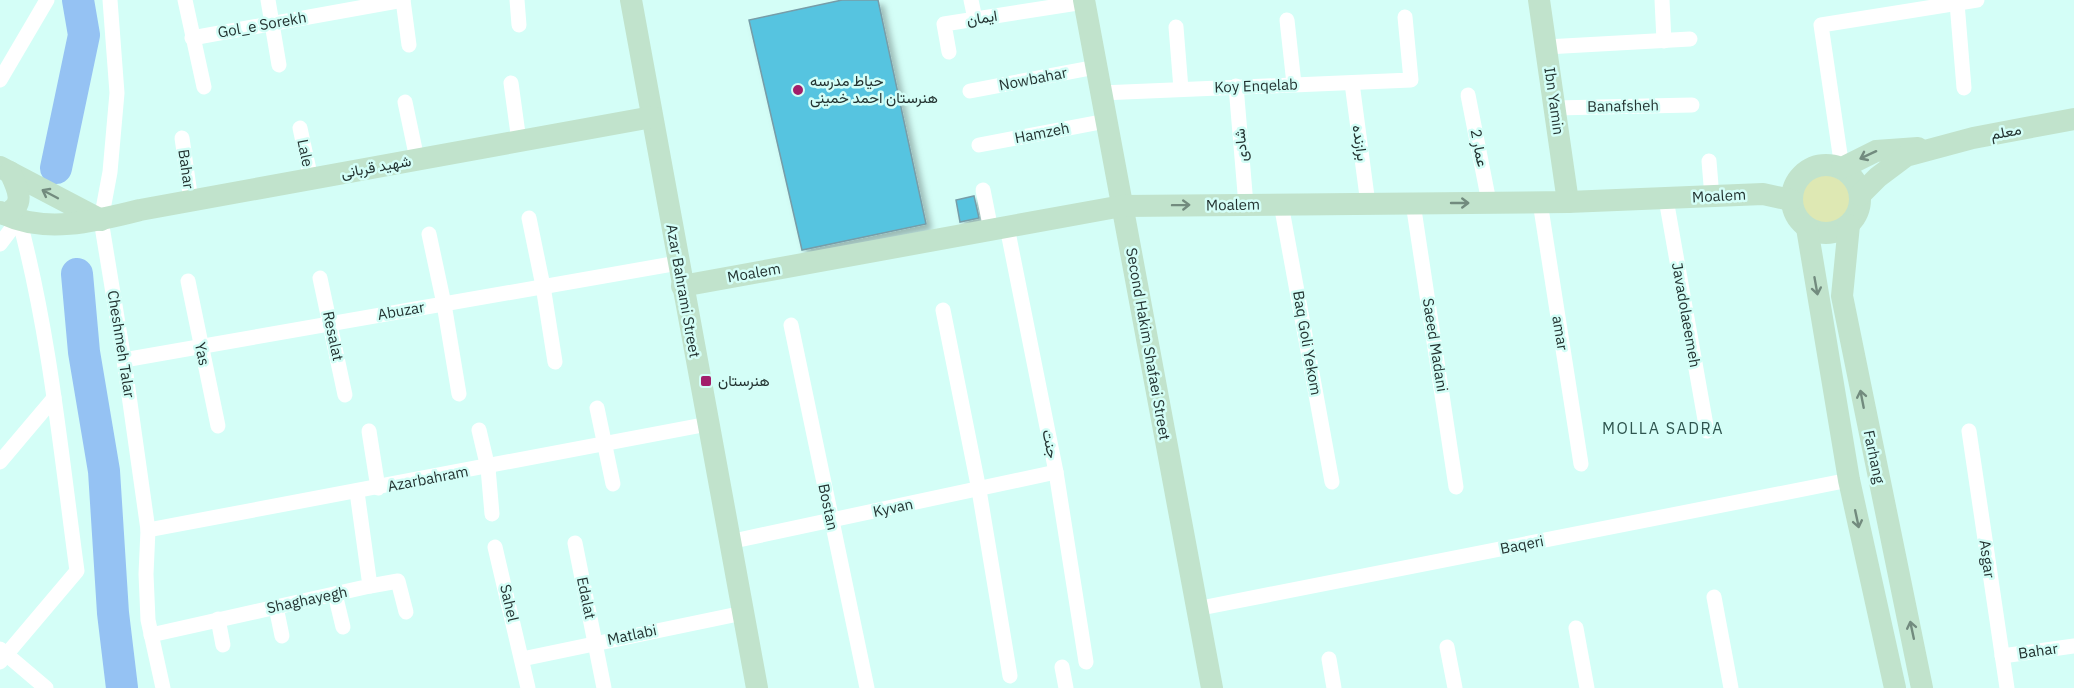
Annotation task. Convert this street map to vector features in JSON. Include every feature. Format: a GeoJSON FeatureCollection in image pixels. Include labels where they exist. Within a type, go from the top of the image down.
{"type":"FeatureCollection","features":[{"type":"Feature","properties":{"kind":"street"},"geometry":{"type":"LineString","coordinates":[[0,80],[47,0]]}},
{"type":"Feature","properties":{"kind":"street","name":"Cheshmeh Talar"},"geometry":{"type":"LineString","coordinates":[[110,0],[117,93],[110,172],[100,220],[124,360],[148,530],[146,574],[151,635],[163,688]]}},
{"type":"Feature","properties":{"kind":"street"},"geometry":{"type":"LineString","coordinates":[[184,0],[204,87]]}},
{"type":"Feature","properties":{"kind":"street"},"geometry":{"type":"LineString","coordinates":[[268,0],[279,65]]}},
{"type":"Feature","properties":{"kind":"street"},"geometry":{"type":"LineString","coordinates":[[403,0],[409,45]]}},
{"type":"Feature","properties":{"kind":"street","name":"Gol_e Sorekh"},"geometry":{"type":"LineString","coordinates":[[192,38],[403,0]]}},
{"type":"Feature","properties":{"kind":"street"},"geometry":{"type":"LineString","coordinates":[[517,0],[519,25]]}},
{"type":"Feature","properties":{"kind":"street","name":"Azar Bahrami Street"},"geometry":{"type":"LineString","coordinates":[[631,0],[757,688]]}},
{"type":"Feature","properties":{"kind":"street"},"geometry":{"type":"LineString","coordinates":[[971,0],[975,19]]}},
{"type":"Feature","properties":{"kind":"street","name":"Ibn Yamin"},"geometry":{"type":"LineString","coordinates":[[1539,0],[1568,202]]}},
{"type":"Feature","properties":{"kind":"street"},"geometry":{"type":"LineString","coordinates":[[1662,0],[1664,41]]}},
{"type":"Feature","properties":{"kind":"street"},"geometry":{"type":"LineString","coordinates":[[1842,168],[1821,25],[1977,0]]}},
{"type":"Feature","properties":{"kind":"street","name":"ایمان"},"geometry":{"type":"LineString","coordinates":[[950,52],[944,24],[1084,1]]}},
{"type":"Feature","properties":{"kind":"street","name":"Second Hakim Shafaei Street"},"geometry":{"type":"LineString","coordinates":[[1084,1],[1212,688]]}},
{"type":"Feature","properties":{"kind":"street"},"geometry":{"type":"LineString","coordinates":[[1957,3],[1964,88]]}},
{"type":"Feature","properties":{"kind":"street","name":"Koy Enqelab"},"geometry":{"type":"LineString","coordinates":[[1101,93],[1411,80],[1405,17]]}},
{"type":"Feature","properties":{"kind":"street"},"geometry":{"type":"LineString","coordinates":[[1287,20],[1294,84]]}},
{"type":"Feature","properties":{"kind":"street"},"geometry":{"type":"LineString","coordinates":[[1176,27],[1181,89]]}},
{"type":"Feature","properties":{"kind":"street"},"geometry":{"type":"LineString","coordinates":[[1546,47],[1690,39]]}},
{"type":"Feature","properties":{"kind":"street","name":"Nowbahar"},"geometry":{"type":"LineString","coordinates":[[970,91],[1096,67]]}},
{"type":"Feature","properties":{"kind":"street"},"geometry":{"type":"LineString","coordinates":[[511,83],[519,141]]}},
{"type":"Feature","properties":{"kind":"street","name":"برازنده"},"geometry":{"type":"LineString","coordinates":[[1352,83],[1368,204]]}},
{"type":"Feature","properties":{"kind":"street","name":"شادی"},"geometry":{"type":"LineString","coordinates":[[1236,86],[1246,205]]}},
{"type":"Feature","properties":{"kind":"street","name":"عمار 2"},"geometry":{"type":"LineString","coordinates":[[1468,94],[1489,202]]}},
{"type":"Feature","properties":{"kind":"street"},"geometry":{"type":"LineString","coordinates":[[405,102],[417,159]]}},
{"type":"Feature","properties":{"kind":"street","name":"Banafsheh"},"geometry":{"type":"LineString","coordinates":[[1555,108],[1692,105]]}},
{"type":"Feature","properties":{"kind":"street","name":"شهید قربانی"},"geometry":{"type":"LineString","coordinates":[[8,215],[67,224],[100,220],[191,201],[652,117]]}},
{"type":"Feature","properties":{"kind":"street","name":"معلم"},"geometry":{"type":"LineString","coordinates":[[1937,146],[2074,118]]}},
{"type":"Feature","properties":{"kind":"street","name":"Hamzeh"},"geometry":{"type":"LineString","coordinates":[[979,145],[1106,121]]}},
{"type":"Feature","properties":{"kind":"street","name":"Lale"},"geometry":{"type":"LineString","coordinates":[[300,128],[311,179]]}},
{"type":"Feature","properties":{"kind":"street","name":"Bahar"},"geometry":{"type":"LineString","coordinates":[[182,138],[191,201]]}},
{"type":"Feature","properties":{"kind":"street"},"geometry":{"type":"LineString","coordinates":[[1842,168],[1876,151],[1937,146]]}},
{"type":"Feature","properties":{"kind":"street"},"geometry":{"type":"LineString","coordinates":[[1860,195],[1878,177],[1906,156],[1937,146]]}},
{"type":"Feature","properties":{"kind":"street"},"geometry":{"type":"LineString","coordinates":[[1709,161],[1712,197]]}},
{"type":"Feature","properties":{"kind":"street"},"geometry":{"type":"LineString","coordinates":[[1830,164],[1842,168],[1851,175],[1860,195],[1860,206],[1849,225],[1829,233],[1807,228],[1799,221],[1791,200],[1793,188],[1808,169],[1830,164]]}},
{"type":"Feature","properties":{"kind":"street"},"geometry":{"type":"LineString","coordinates":[[5,169],[100,220]]}},
{"type":"Feature","properties":{"kind":"street"},"geometry":{"type":"LineString","coordinates":[[0,244],[8,215],[19,204],[20,194],[5,169]]}},
{"type":"Feature","properties":{"kind":"street","name":"جنت"},"geometry":{"type":"LineString","coordinates":[[983,190],[999,228],[1056,472],[1086,662]]}},
{"type":"Feature","properties":{"kind":"street","name":"Moalem"},"geometry":{"type":"LineString","coordinates":[[682,286],[1122,206],[1568,202],[1773,194],[1791,200]]}},
{"type":"Feature","properties":{"kind":"street","name":"Javadolaeemeh"},"geometry":{"type":"LineString","coordinates":[[1666,199],[1707,431]]}},
{"type":"Feature","properties":{"kind":"street","name":"amar"},"geometry":{"type":"LineString","coordinates":[[1540,202],[1581,464]]}},
{"type":"Feature","properties":{"kind":"street","name":"Saeed Madani"},"geometry":{"type":"LineString","coordinates":[[1413,203],[1456,487]]}},
{"type":"Feature","properties":{"kind":"street","name":"Baq Goli Yekom"},"geometry":{"type":"LineString","coordinates":[[1281,204],[1332,482]]}},
{"type":"Feature","properties":{"kind":"street"},"geometry":{"type":"LineString","coordinates":[[8,215],[32,268],[54,398],[76,571],[2,655],[46,688]]}},
{"type":"Feature","properties":{"kind":"street"},"geometry":{"type":"LineString","coordinates":[[529,218],[555,362]]}},
{"type":"Feature","properties":{"kind":"street","name":"Farhang"},"geometry":{"type":"LineString","coordinates":[[1849,225],[1842,296],[1922,688]]}},
{"type":"Feature","properties":{"kind":"street","name":"Farhang"},"geometry":{"type":"LineString","coordinates":[[1807,228],[1849,480],[1895,688]]}},
{"type":"Feature","properties":{"kind":"street"},"geometry":{"type":"LineString","coordinates":[[429,234],[444,304],[459,394]]}},
{"type":"Feature","properties":{"kind":"street","name":"Abuzar"},"geometry":{"type":"LineString","coordinates":[[124,360],[678,263]]}},
{"type":"Feature","properties":{"kind":"street","name":"Resalat"},"geometry":{"type":"LineString","coordinates":[[320,278],[345,395]]}},
{"type":"Feature","properties":{"kind":"street","name":"Yas"},"geometry":{"type":"LineString","coordinates":[[188,281],[218,426]]}},
{"type":"Feature","properties":{"kind":"street"},"geometry":{"type":"LineString","coordinates":[[943,310],[979,490],[1010,676]]}},
{"type":"Feature","properties":{"kind":"street","name":"Bostan"},"geometry":{"type":"LineString","coordinates":[[791,325],[867,688]]}},
{"type":"Feature","properties":{"kind":"street"},"geometry":{"type":"LineString","coordinates":[[0,462],[54,398]]}},
{"type":"Feature","properties":{"kind":"street"},"geometry":{"type":"LineString","coordinates":[[597,408],[613,484]]}},
{"type":"Feature","properties":{"kind":"street","name":"Azarbahram"},"geometry":{"type":"LineString","coordinates":[[148,530],[488,468],[708,424]]}},
{"type":"Feature","properties":{"kind":"street"},"geometry":{"type":"LineString","coordinates":[[479,430],[488,468],[492,514]]}},
{"type":"Feature","properties":{"kind":"street"},"geometry":{"type":"LineString","coordinates":[[369,431],[378,488]]}},
{"type":"Feature","properties":{"kind":"street","name":"Asgar"},"geometry":{"type":"LineString","coordinates":[[1969,431],[2007,688]]}},
{"type":"Feature","properties":{"kind":"street","name":"Kyvan"},"geometry":{"type":"LineString","coordinates":[[729,542],[1056,472]]}},
{"type":"Feature","properties":{"kind":"street","name":"Baqeri"},"geometry":{"type":"LineString","coordinates":[[1196,609],[1849,480]]}},
{"type":"Feature","properties":{"kind":"street"},"geometry":{"type":"LineString","coordinates":[[357,492],[370,586]]}},
{"type":"Feature","properties":{"kind":"street","name":"Edalat"},"geometry":{"type":"LineString","coordinates":[[574,543],[604,688]]}},
{"type":"Feature","properties":{"kind":"street","name":"Sahel"},"geometry":{"type":"LineString","coordinates":[[495,547],[528,688]]}},
{"type":"Feature","properties":{"kind":"street","name":"Shaghayegh"},"geometry":{"type":"LineString","coordinates":[[151,635],[398,581],[406,612]]}},
{"type":"Feature","properties":{"kind":"street"},"geometry":{"type":"LineString","coordinates":[[335,594],[343,627]]}},
{"type":"Feature","properties":{"kind":"street"},"geometry":{"type":"LineString","coordinates":[[1714,597],[1731,688]]}},
{"type":"Feature","properties":{"kind":"street"},"geometry":{"type":"LineString","coordinates":[[276,607],[282,636]]}},
{"type":"Feature","properties":{"kind":"street","name":"Matlabi"},"geometry":{"type":"LineString","coordinates":[[522,659],[743,613]]}},
{"type":"Feature","properties":{"kind":"street"},"geometry":{"type":"LineString","coordinates":[[218,619],[224,645]]}},
{"type":"Feature","properties":{"kind":"street"},"geometry":{"type":"LineString","coordinates":[[1576,628],[1587,688]]}},
{"type":"Feature","properties":{"kind":"street","name":"Bahar"},"geometry":{"type":"LineString","coordinates":[[2002,656],[2074,646]]}},
{"type":"Feature","properties":{"kind":"street"},"geometry":{"type":"LineString","coordinates":[[1447,647],[1455,688]]}},
{"type":"Feature","properties":{"kind":"street"},"geometry":{"type":"LineString","coordinates":[[1329,658],[1334,688]]}},
{"type":"Feature","properties":{"kind":"street"},"geometry":{"type":"LineString","coordinates":[[1062,666],[1066,688]]}},
{"type":"Feature","properties":{"kind":"green space"},"geometry":{"type":"Polygon","coordinates":[[[1820,175],[1830,175],[1843,182],[1850,195],[1850,205],[1843,218],[1830,225],[1820,225],[1811,221],[1804,214],[1800,205],[1800,195],[1804,186],[1811,179],[1820,175]]]}},
{"type":"Feature","properties":{"kind":"building"},"geometry":{"type":"Polygon","coordinates":[[[842,0],[878,0],[926,224],[802,250],[749,20],[842,0]]]}},
{"type":"Feature","properties":{"kind":"building"},"geometry":{"type":"Polygon","coordinates":[[[974,196],[979,218],[960,222],[956,200],[974,196]]]}},
{"type":"Feature","properties":{"kind":"waterway"},"geometry":{"type":"LineString","coordinates":[[56,168],[84,35],[78,0]]}},
{"type":"Feature","properties":{"kind":"waterway"},"geometry":{"type":"LineString","coordinates":[[77,274],[84,352],[104,471],[113,613],[122,688]]}},
{"type":"Feature","properties":{"kind":"place","name":"حیاط مدرسه هنرستان احمد خمینی"},"geometry":{"type":"Point","coordinates":[798,90]}},
{"type":"Feature","properties":{"kind":"place","name":"هنرستان"},"geometry":{"type":"Point","coordinates":[706,381]}},
{"type":"Feature","properties":{"kind":"district","name":"MOLLA SADRA"},"geometry":{"type":"Point","coordinates":[1663,428]}}]}
